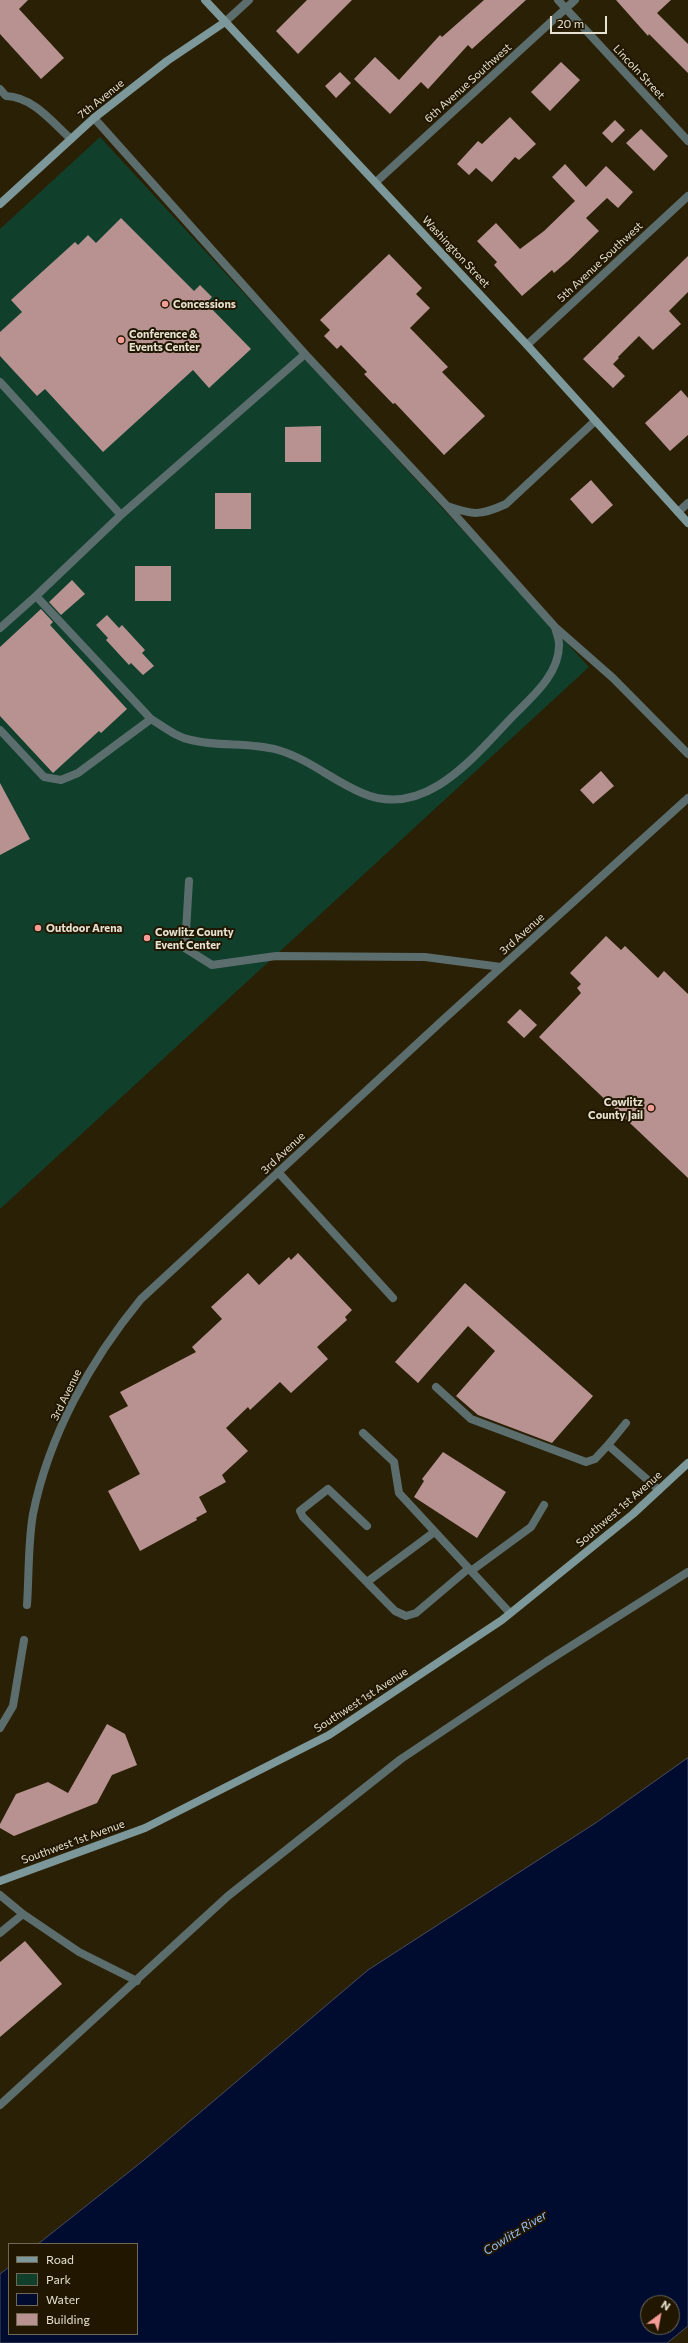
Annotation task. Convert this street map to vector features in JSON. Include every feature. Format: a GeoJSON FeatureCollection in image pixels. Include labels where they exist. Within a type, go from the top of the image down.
{"type":"FeatureCollection","features":[{"type":"Feature","properties":{"kind":"street","name":"Washington Street"},"geometry":{"type":"LineString","coordinates":[[205,0],[527,345],[688,523]]}},
{"type":"Feature","properties":{"kind":"street"},"geometry":{"type":"LineString","coordinates":[[225,22],[249,0]]}},
{"type":"Feature","properties":{"kind":"street","name":"Lincoln Street"},"geometry":{"type":"LineString","coordinates":[[558,0],[688,141]]}},
{"type":"Feature","properties":{"kind":"street","name":"6th Avenue Southwest"},"geometry":{"type":"LineString","coordinates":[[376,182],[575,0]]}},
{"type":"Feature","properties":{"kind":"street","name":"7th Avenue"},"geometry":{"type":"LineString","coordinates":[[0,204],[94,118],[167,61],[225,22]]}},
{"type":"Feature","properties":{"kind":"street"},"geometry":{"type":"LineString","coordinates":[[0,89],[6,96],[16,96],[32,104],[71,139]]}},
{"type":"Feature","properties":{"kind":"street"},"geometry":{"type":"LineString","coordinates":[[94,118],[305,354],[447,506],[555,627],[613,678],[688,754]]}},
{"type":"Feature","properties":{"kind":"street","name":"5th Avenue Southwest"},"geometry":{"type":"LineString","coordinates":[[527,345],[688,196]]}},
{"type":"Feature","properties":{"kind":"street"},"geometry":{"type":"LineString","coordinates":[[0,628],[121,515],[305,354]]}},
{"type":"Feature","properties":{"kind":"street"},"geometry":{"type":"LineString","coordinates":[[0,382],[121,515]]}},
{"type":"Feature","properties":{"kind":"street"},"geometry":{"type":"LineString","coordinates":[[447,506],[468,514],[489,512],[506,504],[595,421]]}},
{"type":"Feature","properties":{"kind":"street"},"geometry":{"type":"LineString","coordinates":[[678,512],[688,503]]}},
{"type":"Feature","properties":{"kind":"street"},"geometry":{"type":"LineString","coordinates":[[36,596],[151,719],[174,734],[191,740],[241,744],[278,750],[314,766],[362,793],[382,799],[405,798],[429,792],[454,776],[532,696],[556,664],[559,644],[555,627]]}},
{"type":"Feature","properties":{"kind":"street"},"geometry":{"type":"LineString","coordinates":[[0,730],[44,777],[61,780],[78,773],[151,719]]}},
{"type":"Feature","properties":{"kind":"street","name":"3rd Avenue"},"geometry":{"type":"LineString","coordinates":[[27,1605],[33,1516],[48,1458],[92,1365],[114,1332],[141,1299],[501,967],[688,798]]}},
{"type":"Feature","properties":{"kind":"street"},"geometry":{"type":"LineString","coordinates":[[189,881],[185,948],[212,965],[276,956],[417,957],[501,967]]}},
{"type":"Feature","properties":{"kind":"street"},"geometry":{"type":"LineString","coordinates":[[278,1172],[393,1298]]}},
{"type":"Feature","properties":{"kind":"street"},"geometry":{"type":"LineString","coordinates":[[436,1387],[471,1419],[586,1462],[595,1459],[626,1423]]}},
{"type":"Feature","properties":{"kind":"street"},"geometry":{"type":"LineString","coordinates":[[363,1433],[394,1462],[399,1493],[433,1533],[510,1613]]}},
{"type":"Feature","properties":{"kind":"street"},"geometry":{"type":"LineString","coordinates":[[608,1445],[659,1490]]}},
{"type":"Feature","properties":{"kind":"street","name":"Southwest 1st Avenue"},"geometry":{"type":"LineString","coordinates":[[0,1881],[145,1828],[329,1735],[510,1613],[633,1514],[688,1463]]}},
{"type":"Feature","properties":{"kind":"street"},"geometry":{"type":"LineString","coordinates":[[367,1526],[328,1489],[300,1511],[303,1517],[395,1611],[406,1616],[416,1612],[470,1570],[531,1526],[544,1505]]}},
{"type":"Feature","properties":{"kind":"street"},"geometry":{"type":"LineString","coordinates":[[366,1582],[433,1533]]}},
{"type":"Feature","properties":{"kind":"street"},"geometry":{"type":"LineString","coordinates":[[0,2105],[228,1896],[401,1759],[546,1662],[688,1572]]}},
{"type":"Feature","properties":{"kind":"street"},"geometry":{"type":"LineString","coordinates":[[0,1728],[13,1706],[24,1640]]}},
{"type":"Feature","properties":{"kind":"street"},"geometry":{"type":"LineString","coordinates":[[0,1895],[23,1914],[79,1952],[137,1981]]}},
{"type":"Feature","properties":{"kind":"street"},"geometry":{"type":"LineString","coordinates":[[0,1933],[23,1914]]}},
{"type":"Feature","properties":{"kind":"green space","name":"Cowlitz County Event Center"},"geometry":{"type":"Polygon","coordinates":[[[100,137],[589,667],[0,1209],[0,229],[100,137]]]}},
{"type":"Feature","properties":{"kind":"water","name":"Cowlitz River"},"geometry":{"type":"Polygon","coordinates":[[[688,1758],[688,2326],[680,2332],[680,2295],[640,2295],[640,2335],[677,2335],[667,2343],[0,2343],[0,2274],[8,2268],[8,2335],[138,2335],[138,2243],[39,2243],[144,2160],[368,1970],[597,1822],[688,1758]]]}},
{"type":"Feature","properties":{"kind":"building"},"geometry":{"type":"Polygon","coordinates":[[[0,0],[28,0],[19,9],[64,58],[41,79],[0,34],[0,0]]]}},
{"type":"Feature","properties":{"kind":"building"},"geometry":{"type":"Polygon","coordinates":[[[307,0],[352,0],[298,54],[276,31],[307,0]]]}},
{"type":"Feature","properties":{"kind":"building"},"geometry":{"type":"Polygon","coordinates":[[[484,0],[526,0],[472,49],[468,45],[428,89],[421,82],[390,114],[354,79],[375,57],[399,80],[440,35],[442,37],[484,0]]]}},
{"type":"Feature","properties":{"kind":"building"},"geometry":{"type":"Polygon","coordinates":[[[616,0],[671,0],[657,13],[688,44],[688,73],[649,34],[648,36],[616,0]]]}},
{"type":"Feature","properties":{"kind":"building"},"geometry":{"type":"Polygon","coordinates":[[[561,62],[580,80],[550,111],[531,92],[561,62]]]}},
{"type":"Feature","properties":{"kind":"building"},"geometry":{"type":"Polygon","coordinates":[[[340,72],[351,83],[336,98],[325,86],[340,72]]]}},
{"type":"Feature","properties":{"kind":"building"},"geometry":{"type":"Polygon","coordinates":[[[510,117],[536,144],[519,160],[515,157],[492,182],[476,168],[469,175],[457,164],[478,141],[482,144],[510,117]]]}},
{"type":"Feature","properties":{"kind":"building"},"geometry":{"type":"Polygon","coordinates":[[[615,120],[625,130],[612,143],[602,133],[615,120]]]}},
{"type":"Feature","properties":{"kind":"building"},"geometry":{"type":"Polygon","coordinates":[[[641,129],[668,156],[654,171],[626,143],[641,129]]]}},
{"type":"Feature","properties":{"kind":"building"},"geometry":{"type":"Polygon","coordinates":[[[565,164],[586,187],[606,166],[633,192],[618,208],[607,198],[586,218],[599,231],[554,273],[552,270],[522,296],[494,265],[497,262],[477,241],[496,223],[520,249],[544,231],[575,201],[552,177],[565,164]]]}},
{"type":"Feature","properties":{"kind":"building","name":"Conference & Events Center"},"geometry":{"type":"Polygon","coordinates":[[[121,218],[194,291],[200,285],[212,297],[206,303],[251,349],[209,388],[193,370],[103,452],[45,389],[37,396],[0,356],[0,332],[22,312],[11,300],[75,242],[78,245],[88,235],[96,243],[121,218]]]}},
{"type":"Feature","properties":{"kind":"building"},"geometry":{"type":"Polygon","coordinates":[[[389,254],[422,288],[416,294],[430,308],[410,328],[448,367],[442,372],[485,416],[444,455],[395,403],[393,404],[364,374],[367,372],[341,345],[337,349],[324,336],[330,330],[320,320],[389,254]]]}},
{"type":"Feature","properties":{"kind":"building"},"geometry":{"type":"Polygon","coordinates":[[[688,256],[688,292],[669,311],[681,324],[653,350],[639,336],[613,364],[625,376],[613,388],[583,359],[688,256]]]}},
{"type":"Feature","properties":{"kind":"building"},"geometry":{"type":"Polygon","coordinates":[[[681,390],[688,398],[688,435],[670,451],[645,423],[681,390]]]}},
{"type":"Feature","properties":{"kind":"building"},"geometry":{"type":"Polygon","coordinates":[[[321,426],[321,462],[285,462],[285,427],[321,426]]]}},
{"type":"Feature","properties":{"kind":"building"},"geometry":{"type":"Polygon","coordinates":[[[591,480],[613,505],[592,524],[570,499],[591,480]]]}},
{"type":"Feature","properties":{"kind":"building"},"geometry":{"type":"Polygon","coordinates":[[[215,493],[251,493],[251,529],[215,529],[215,493]]]}},
{"type":"Feature","properties":{"kind":"building"},"geometry":{"type":"Polygon","coordinates":[[[135,566],[171,566],[171,601],[135,601],[135,566]]]}},
{"type":"Feature","properties":{"kind":"building"},"geometry":{"type":"Polygon","coordinates":[[[72,580],[85,594],[61,615],[49,602],[72,580]]]}},
{"type":"Feature","properties":{"kind":"building"},"geometry":{"type":"Polygon","coordinates":[[[41,609],[53,622],[50,625],[127,709],[101,733],[99,731],[53,773],[0,716],[0,647],[41,609]]]}},
{"type":"Feature","properties":{"kind":"building"},"geometry":{"type":"Polygon","coordinates":[[[107,615],[119,628],[122,625],[145,650],[142,653],[154,666],[143,675],[131,663],[129,665],[106,640],[108,638],[96,625],[107,615]]]}},
{"type":"Feature","properties":{"kind":"building"},"geometry":{"type":"Polygon","coordinates":[[[601,771],[614,786],[593,804],[580,790],[601,771]]]}},
{"type":"Feature","properties":{"kind":"building"},"geometry":{"type":"Polygon","coordinates":[[[0,783],[30,839],[0,855],[0,783]]]}},
{"type":"Feature","properties":{"kind":"building","name":"Cowlitz County Jail"},"geometry":{"type":"Polygon","coordinates":[[[606,936],[621,950],[625,946],[658,978],[664,971],[688,994],[688,1178],[539,1037],[581,993],[577,988],[581,984],[570,973],[606,936]]]}},
{"type":"Feature","properties":{"kind":"building"},"geometry":{"type":"Polygon","coordinates":[[[520,1009],[537,1025],[524,1038],[507,1022],[520,1009]]]}},
{"type":"Feature","properties":{"kind":"building"},"geometry":{"type":"Polygon","coordinates":[[[298,1253],[352,1310],[345,1317],[347,1320],[317,1347],[328,1359],[291,1393],[280,1382],[250,1410],[248,1407],[226,1428],[248,1451],[222,1475],[226,1482],[199,1497],[207,1512],[196,1518],[197,1520],[140,1551],[108,1491],[140,1474],[109,1416],[128,1406],[120,1392],[196,1352],[192,1347],[222,1319],[211,1307],[248,1273],[259,1285],[289,1257],[291,1260],[298,1253]]]}},
{"type":"Feature","properties":{"kind":"building"},"geometry":{"type":"Polygon","coordinates":[[[465,1283],[593,1396],[552,1443],[478,1415],[456,1396],[495,1351],[468,1326],[418,1383],[395,1362],[465,1283]]]}},
{"type":"Feature","properties":{"kind":"building"},"geometry":{"type":"Polygon","coordinates":[[[443,1452],[506,1492],[477,1538],[414,1497],[424,1481],[422,1479],[443,1452]]]}},
{"type":"Feature","properties":{"kind":"building"},"geometry":{"type":"Polygon","coordinates":[[[107,1724],[125,1734],[137,1765],[112,1775],[97,1803],[14,1836],[0,1828],[0,1824],[16,1794],[48,1782],[68,1793],[107,1724]]]}},
{"type":"Feature","properties":{"kind":"building"},"geometry":{"type":"Polygon","coordinates":[[[25,1941],[62,1984],[0,2037],[0,1962],[25,1941]]]}},
{"type":"Feature","properties":{"kind":"place","name":"Concessions"},"geometry":{"type":"Point","coordinates":[165,304]}},
{"type":"Feature","properties":{"kind":"place","name":"Conference & Events Center"},"geometry":{"type":"Point","coordinates":[121,340]}},
{"type":"Feature","properties":{"kind":"place","name":"Outdoor Arena"},"geometry":{"type":"Point","coordinates":[38,928]}},
{"type":"Feature","properties":{"kind":"place","name":"Cowlitz County Event Center"},"geometry":{"type":"Point","coordinates":[147,938]}},
{"type":"Feature","properties":{"kind":"place","name":"Cowlitz County Jail"},"geometry":{"type":"Point","coordinates":[651,1108]}}]}
